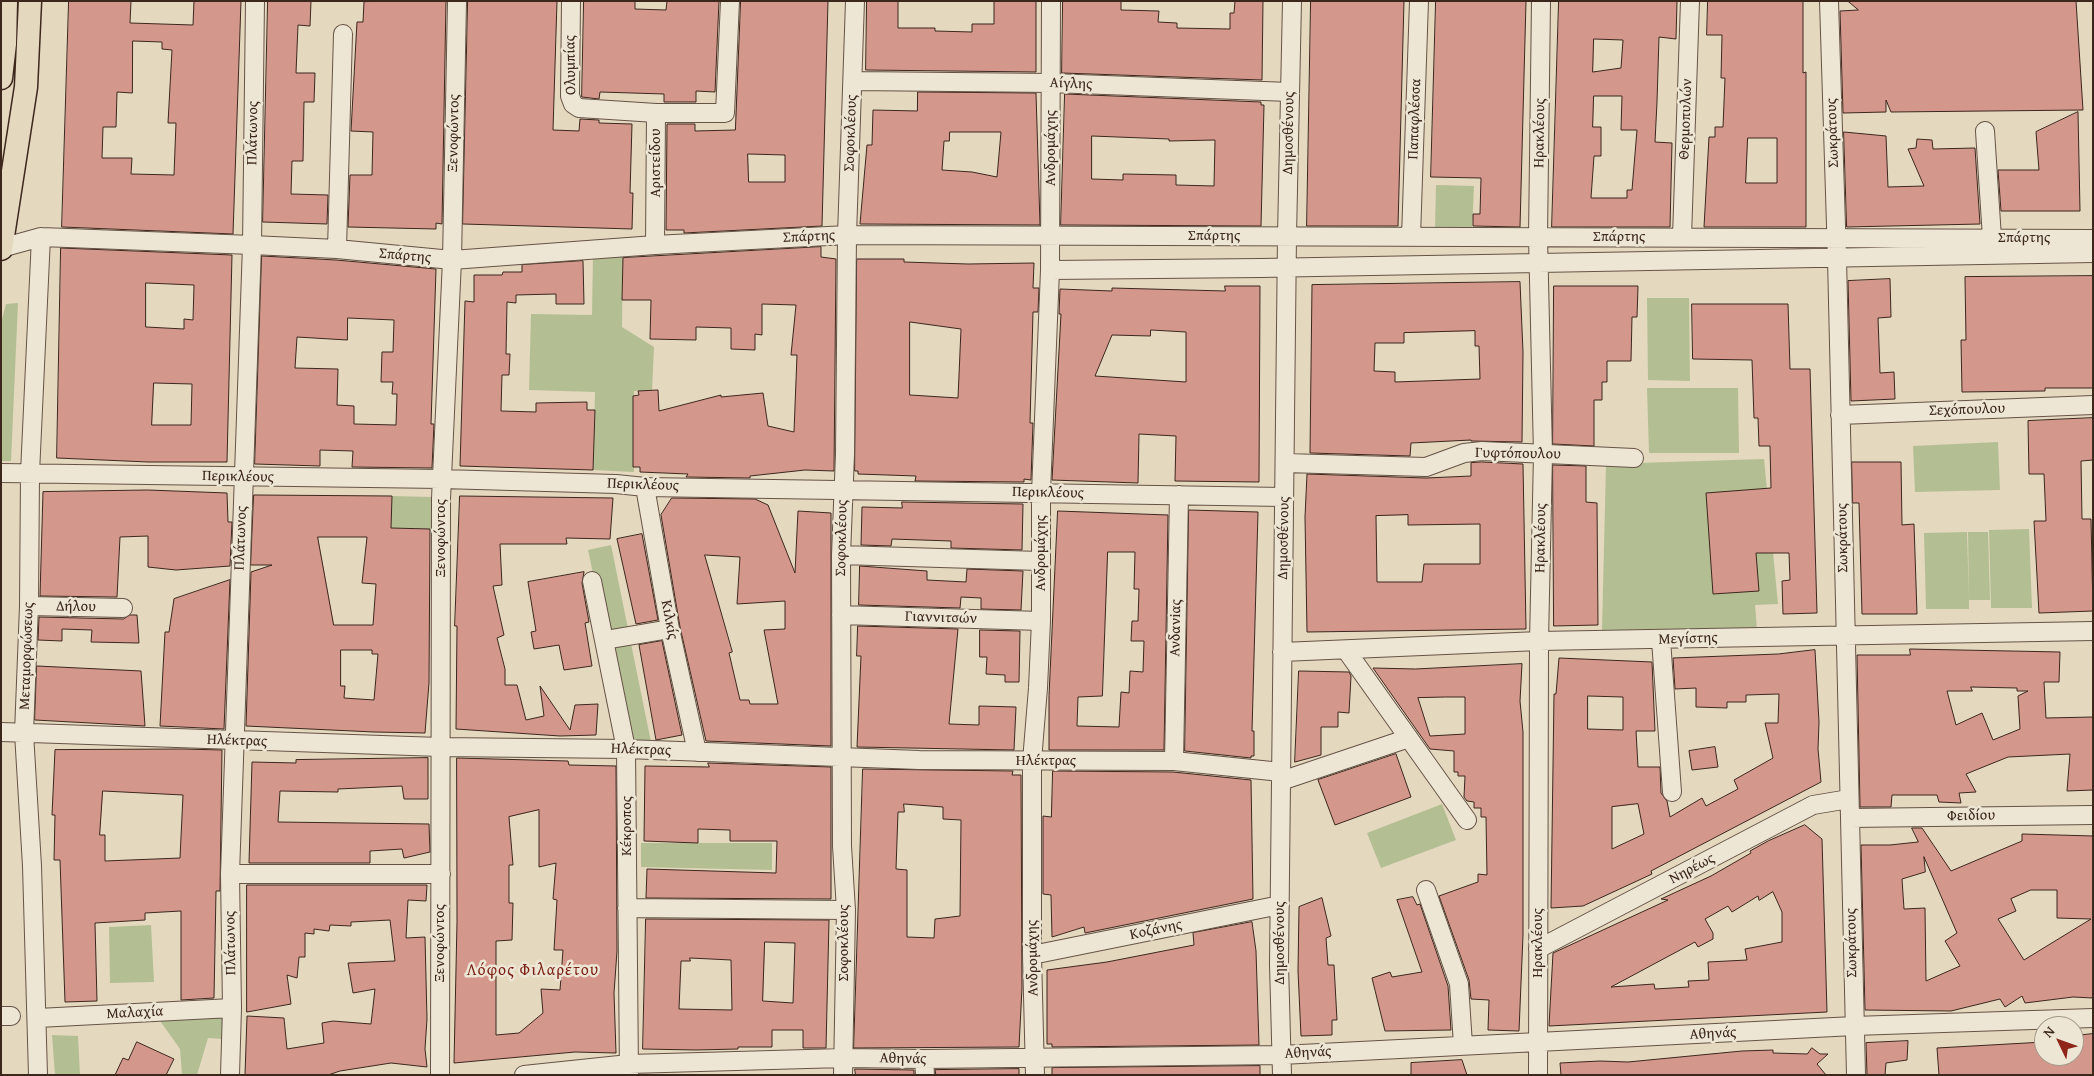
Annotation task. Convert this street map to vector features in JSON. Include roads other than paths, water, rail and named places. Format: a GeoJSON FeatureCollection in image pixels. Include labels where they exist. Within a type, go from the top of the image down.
{"type":"FeatureCollection","features":[{"type":"Feature","properties":{"kind":"main road"},"geometry":{"type":"LineString","coordinates":[[1,78],[5,44],[6,1]]}},
{"type":"Feature","properties":{"kind":"main road"},"geometry":{"type":"LineString","coordinates":[[1,248],[26,87],[30,1]]}},
{"type":"Feature","properties":{"kind":"street","name":"Πλάτωνος"},"geometry":{"type":"LineString","coordinates":[[230,1075],[232,1008],[230,874],[252,245],[255,1]]}},
{"type":"Feature","properties":{"kind":"street","name":"Ξενοφώντος"},"geometry":{"type":"LineString","coordinates":[[440,1075],[442,479],[452,260],[457,1]]}},
{"type":"Feature","properties":{"kind":"street","name":"Ολυμπίας"},"geometry":{"type":"LineString","coordinates":[[571,1],[570,96],[572,104],[579,108],[656,113]]}},
{"type":"Feature","properties":{"kind":"street","name":"Αριστείδου"},"geometry":{"type":"LineString","coordinates":[[655,245],[656,113],[726,113],[730,1]]}},
{"type":"Feature","properties":{"kind":"street","name":"Σοφοκλέους"},"geometry":{"type":"LineString","coordinates":[[843,1066],[846,910],[842,846],[841,555],[847,235],[855,1]]}},
{"type":"Feature","properties":{"kind":"street","name":"Ανδρομάχης"},"geometry":{"type":"LineString","coordinates":[[1035,1066],[1032,956],[1032,761],[1041,621],[1040,561],[1050,270],[1051,1]]}},
{"type":"Feature","properties":{"kind":"street","name":"Δημοσθένους"},"geometry":{"type":"LineString","coordinates":[[1282,1075],[1280,905],[1282,652],[1292,1]]}},
{"type":"Feature","properties":{"kind":"street","name":"Παπαφλέσσα"},"geometry":{"type":"LineString","coordinates":[[1411,236],[1419,1]]}},
{"type":"Feature","properties":{"kind":"street","name":"Ηρακλέους"},"geometry":{"type":"LineString","coordinates":[[1538,1075],[1539,641],[1543,454],[1538,237],[1541,1]]}},
{"type":"Feature","properties":{"kind":"street","name":"Θερμοπυλών"},"geometry":{"type":"LineString","coordinates":[[1682,237],[1690,1]]}},
{"type":"Feature","properties":{"kind":"street","name":"Σωκράτους"},"geometry":{"type":"LineString","coordinates":[[1829,1],[1837,258],[1856,1075]]}},
{"type":"Feature","properties":{"kind":"street"},"geometry":{"type":"LineString","coordinates":[[336,250],[343,34]]}},
{"type":"Feature","properties":{"kind":"street","name":"Αίγλης"},"geometry":{"type":"LineString","coordinates":[[853,81],[1052,83],[1290,92]]}},
{"type":"Feature","properties":{"kind":"street"},"geometry":{"type":"LineString","coordinates":[[1985,131],[1992,238]]}},
{"type":"Feature","properties":{"kind":"street","name":"Σπάρτης"},"geometry":{"type":"LineString","coordinates":[[1,248],[41,237],[252,245],[452,260],[655,245],[847,235],[2093,238]]}},
{"type":"Feature","properties":{"kind":"street","name":"Μεταμορφώσεως"},"geometry":{"type":"LineString","coordinates":[[38,1075],[38,1018],[24,732],[29,606],[30,473],[41,237]]}},
{"type":"Feature","properties":{"kind":"street","name":"Σπάρτης"},"geometry":{"type":"LineString","coordinates":[[1050,270],[1287,268],[2093,253]]}},
{"type":"Feature","properties":{"kind":"street","name":"Σεχόπουλου"},"geometry":{"type":"LineString","coordinates":[[1840,415],[2093,405]]}},
{"type":"Feature","properties":{"kind":"street","name":"Γυφτόπουλου"},"geometry":{"type":"LineString","coordinates":[[1285,463],[1426,467],[1464,453],[1482,451],[1634,458]]}},
{"type":"Feature","properties":{"kind":"street","name":"Περικλέους"},"geometry":{"type":"LineString","coordinates":[[1,473],[243,478],[442,479],[645,487],[1284,497]]}},
{"type":"Feature","properties":{"kind":"street","name":"Κιλκίς"},"geometry":{"type":"LineString","coordinates":[[645,487],[670,629],[697,752]]}},
{"type":"Feature","properties":{"kind":"street","name":"Ανδανiας"},"geometry":{"type":"LineString","coordinates":[[1174,761],[1179,495]]}},
{"type":"Feature","properties":{"kind":"street"},"geometry":{"type":"LineString","coordinates":[[841,555],[1040,561]]}},
{"type":"Feature","properties":{"kind":"street","name":"Κέκροπος"},"geometry":{"type":"LineString","coordinates":[[592,582],[626,750],[629,1070]]}},
{"type":"Feature","properties":{"kind":"street","name":"Δήλου"},"geometry":{"type":"LineString","coordinates":[[29,606],[123,608]]}},
{"type":"Feature","properties":{"kind":"street","name":"Γιαννιτσών"},"geometry":{"type":"LineString","coordinates":[[841,615],[1041,621]]}},
{"type":"Feature","properties":{"kind":"street"},"geometry":{"type":"LineString","coordinates":[[604,640],[670,629]]}},
{"type":"Feature","properties":{"kind":"street","name":"Μεγίστης"},"geometry":{"type":"LineString","coordinates":[[1282,652],[1539,641],[2093,631]]}},
{"type":"Feature","properties":{"kind":"street"},"geometry":{"type":"LineString","coordinates":[[1661,640],[1672,792]]}},
{"type":"Feature","properties":{"kind":"street"},"geometry":{"type":"LineString","coordinates":[[1346,650],[1467,820]]}},
{"type":"Feature","properties":{"kind":"street","name":"Ηλέκτρας"},"geometry":{"type":"LineString","coordinates":[[1,732],[235,741],[842,757],[1032,761],[1174,761],[1281,776]]}},
{"type":"Feature","properties":{"kind":"street"},"geometry":{"type":"LineString","coordinates":[[1281,776],[1409,738]]}},
{"type":"Feature","properties":{"kind":"street","name":"Νηρέως"},"geometry":{"type":"LineString","coordinates":[[1538,949],[1813,805],[1849,799]]}},
{"type":"Feature","properties":{"kind":"street","name":"Φειδίου"},"geometry":{"type":"LineString","coordinates":[[1850,818],[2093,815]]}},
{"type":"Feature","properties":{"kind":"street"},"geometry":{"type":"LineString","coordinates":[[230,874],[440,874]]}},
{"type":"Feature","properties":{"kind":"street"},"geometry":{"type":"LineString","coordinates":[[1426,890],[1459,984],[1463,1045]]}},
{"type":"Feature","properties":{"kind":"street","name":"Κοζάνης"},"geometry":{"type":"LineString","coordinates":[[1032,956],[1280,905]]}},
{"type":"Feature","properties":{"kind":"street"},"geometry":{"type":"LineString","coordinates":[[627,908],[846,910]]}},
{"type":"Feature","properties":{"kind":"street","name":"Μαλαχία"},"geometry":{"type":"LineString","coordinates":[[38,1018],[232,1008]]}},
{"type":"Feature","properties":{"kind":"street","name":"Αθηνάς"},"geometry":{"type":"LineString","coordinates":[[524,1075],[629,1070],[843,1066],[1035,1066],[1537,1043],[1854,1026],[2093,1018]]}},
{"type":"Feature","properties":{"kind":"district","name":"Λόφος Φιλαρέτου"},"geometry":{"type":"Point","coordinates":[533,971]}}]}
